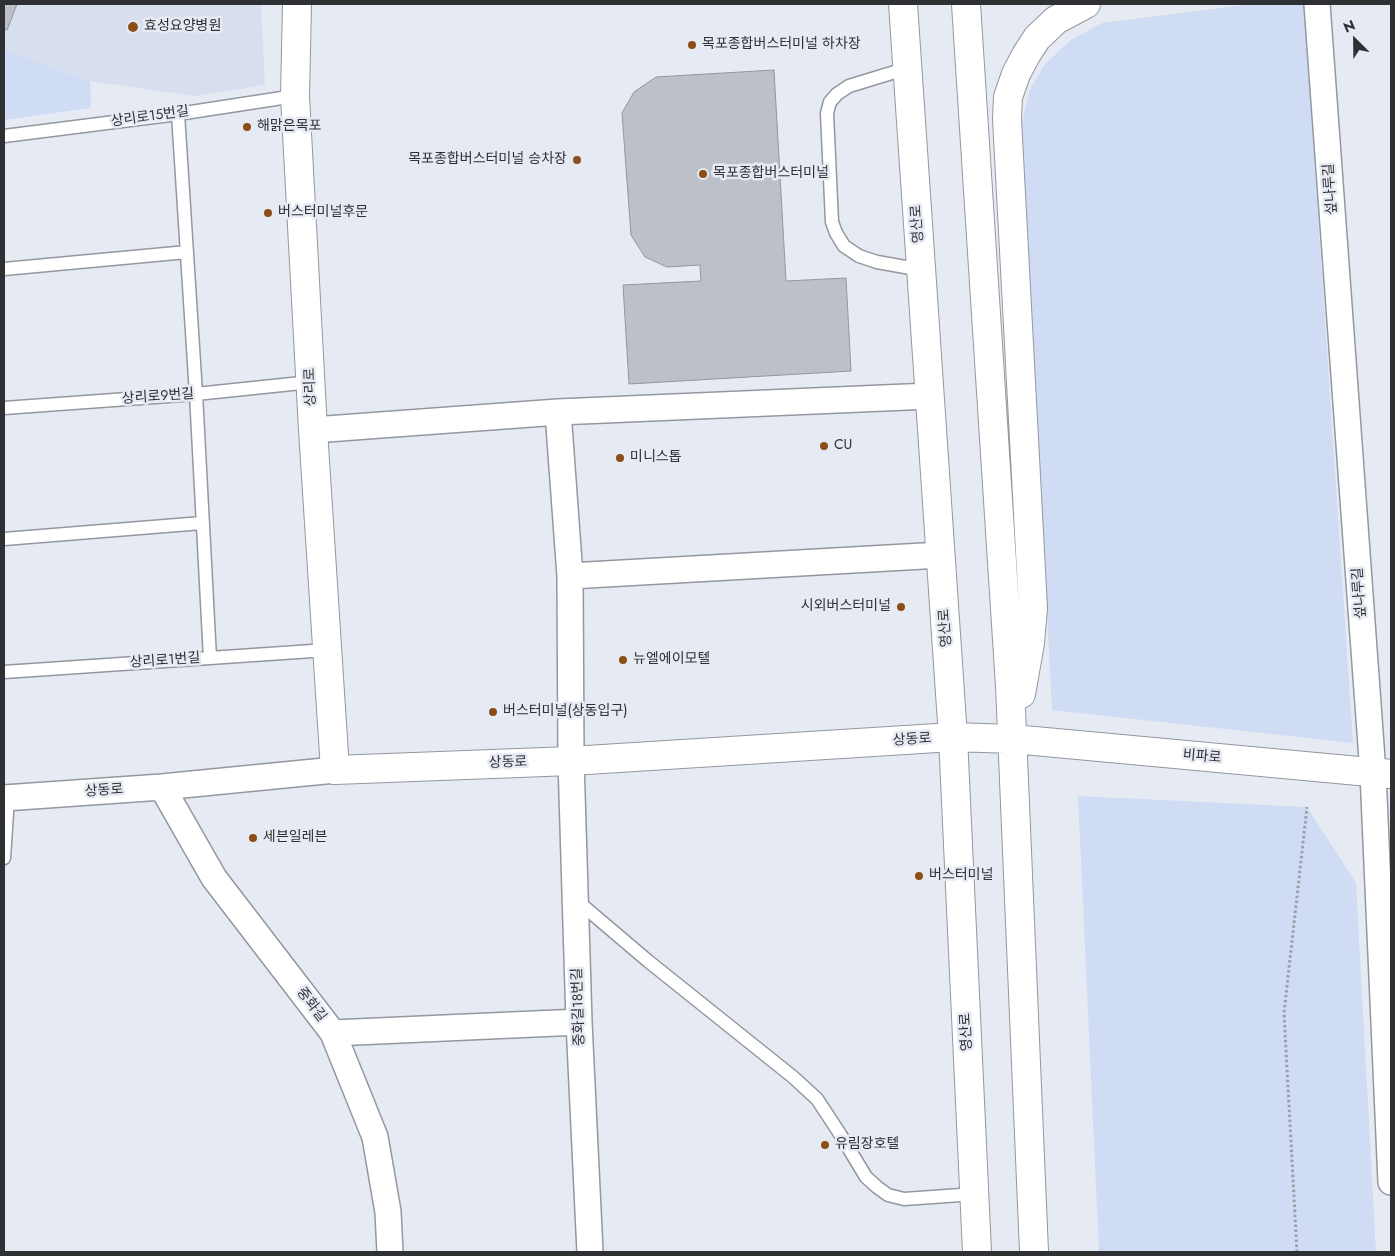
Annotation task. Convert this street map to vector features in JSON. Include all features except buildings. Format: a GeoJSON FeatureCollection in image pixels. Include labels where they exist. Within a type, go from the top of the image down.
{"type":"FeatureCollection","features":[{"type":"Feature","properties":{"kind":"street","name":"상리로"},"geometry":{"type":"LineString","coordinates":[[297,4],[295,96],[313,430],[335,770]]}},
{"type":"Feature","properties":{"kind":"street","name":"영산로"},"geometry":{"type":"LineString","coordinates":[[903,4],[953,738],[977,1252]]}},
{"type":"Feature","properties":{"kind":"street"},"geometry":{"type":"LineString","coordinates":[[966,4],[1013,739],[1034,1252]]}},
{"type":"Feature","properties":{"kind":"street"},"geometry":{"type":"LineString","coordinates":[[1013,739],[1030,643],[1033,608],[1007,118],[1008,98],[1016,74],[1037,38],[1056,20],[1086,4]]}},
{"type":"Feature","properties":{"kind":"street","name":"섶나루길"},"geometry":{"type":"LineString","coordinates":[[1317,4],[1382,774],[1391,1182]]}},
{"type":"Feature","properties":{"kind":"street"},"geometry":{"type":"LineString","coordinates":[[313,430],[558,412],[930,396]]}},
{"type":"Feature","properties":{"kind":"street","name":"중화길18번길"},"geometry":{"type":"LineString","coordinates":[[558,412],[570,576],[571,761],[579,1022],[590,1252]]}},
{"type":"Feature","properties":{"kind":"street"},"geometry":{"type":"LineString","coordinates":[[570,576],[941,555]]}},
{"type":"Feature","properties":{"kind":"street","name":"상동로"},"geometry":{"type":"LineString","coordinates":[[6,798],[162,787],[335,770],[571,761],[953,738],[1013,739]]}},
{"type":"Feature","properties":{"kind":"street","name":"비파로"},"geometry":{"type":"LineString","coordinates":[[1013,739],[1382,774]]}},
{"type":"Feature","properties":{"kind":"street","name":"중화길"},"geometry":{"type":"LineString","coordinates":[[162,787],[214,878],[333,1033],[375,1136],[388,1212],[390,1252]]}},
{"type":"Feature","properties":{"kind":"street"},"geometry":{"type":"LineString","coordinates":[[333,1033],[579,1022]]}},
{"type":"Feature","properties":{"kind":"lane"},"geometry":{"type":"LineString","coordinates":[[908,68],[849,86],[837,94],[830,102],[827,113],[832,222],[844,246],[859,256],[877,262],[922,270]]}},
{"type":"Feature","properties":{"kind":"lane","name":"상리로15번길"},"geometry":{"type":"LineString","coordinates":[[4,136],[178,114],[295,96]]}},
{"type":"Feature","properties":{"kind":"lane"},"geometry":{"type":"LineString","coordinates":[[178,114],[196,394],[210,658]]}},
{"type":"Feature","properties":{"kind":"lane"},"geometry":{"type":"LineString","coordinates":[[4,268],[187,252]]}},
{"type":"Feature","properties":{"kind":"lane","name":"상리로9번길"},"geometry":{"type":"LineString","coordinates":[[4,408],[196,394],[311,382]]}},
{"type":"Feature","properties":{"kind":"lane"},"geometry":{"type":"LineString","coordinates":[[4,539],[202,523]]}},
{"type":"Feature","properties":{"kind":"lane","name":"상리로1번길"},"geometry":{"type":"LineString","coordinates":[[4,672],[327,650]]}},
{"type":"Feature","properties":{"kind":"lane"},"geometry":{"type":"LineString","coordinates":[[4,858],[6,798]]}},
{"type":"Feature","properties":{"kind":"lane"},"geometry":{"type":"LineString","coordinates":[[576,899],[648,961],[793,1077],[817,1099],[866,1177],[882,1191],[888,1195],[904,1199],[975,1194]]}},
{"type":"Feature","properties":{"kind":"path"},"geometry":{"type":"LineString","coordinates":[[1297,1252],[1284,1013],[1307,807]]}},
{"type":"Feature","properties":{"kind":"shaded area","name":"효성요양병원"},"geometry":{"type":"Polygon","coordinates":[[[4,4],[261,4],[265,85],[195,96],[90,81],[4,50],[4,4]]]}},
{"type":"Feature","properties":{"kind":"shaded area"},"geometry":{"type":"Polygon","coordinates":[[[1251,4],[1304,4],[1353,743],[1052,710],[1022,124],[1029,91],[1045,64],[1071,40],[1102,23],[1251,4]]]}},
{"type":"Feature","properties":{"kind":"shaded area"},"geometry":{"type":"Polygon","coordinates":[[[4,50],[90,81],[91,108],[4,120],[4,50]]]}},
{"type":"Feature","properties":{"kind":"shaded area"},"geometry":{"type":"Polygon","coordinates":[[[1078,796],[1307,807],[1356,883],[1376,1252],[1099,1252],[1078,796]]]}},
{"type":"Feature","properties":{"kind":"place","name":"효성요양병원"},"geometry":{"type":"Point","coordinates":[133,27]}},
{"type":"Feature","properties":{"kind":"place","name":"목포종합버스터미널 하차장"},"geometry":{"type":"Point","coordinates":[692,45]}},
{"type":"Feature","properties":{"kind":"place","name":"해맑은목포"},"geometry":{"type":"Point","coordinates":[247,127]}},
{"type":"Feature","properties":{"kind":"place","name":"목포종합버스터미널 승차장"},"geometry":{"type":"Point","coordinates":[577,160]}},
{"type":"Feature","properties":{"kind":"place","name":"목포종합버스터미널"},"geometry":{"type":"Point","coordinates":[703,174]}},
{"type":"Feature","properties":{"kind":"place","name":"버스터미널후문"},"geometry":{"type":"Point","coordinates":[268,213]}},
{"type":"Feature","properties":{"kind":"place","name":"CU"},"geometry":{"type":"Point","coordinates":[824,446]}},
{"type":"Feature","properties":{"kind":"place","name":"미니스톱"},"geometry":{"type":"Point","coordinates":[620,458]}},
{"type":"Feature","properties":{"kind":"place","name":"시외버스터미널"},"geometry":{"type":"Point","coordinates":[901,607]}},
{"type":"Feature","properties":{"kind":"place","name":"뉴엘에이모텔"},"geometry":{"type":"Point","coordinates":[623,660]}},
{"type":"Feature","properties":{"kind":"place","name":"버스터미널(상동입구)"},"geometry":{"type":"Point","coordinates":[493,712]}},
{"type":"Feature","properties":{"kind":"place","name":"세븐일레븐"},"geometry":{"type":"Point","coordinates":[253,838]}},
{"type":"Feature","properties":{"kind":"place","name":"버스터미널"},"geometry":{"type":"Point","coordinates":[919,876]}},
{"type":"Feature","properties":{"kind":"place","name":"유림장호텔"},"geometry":{"type":"Point","coordinates":[825,1145]}}]}
